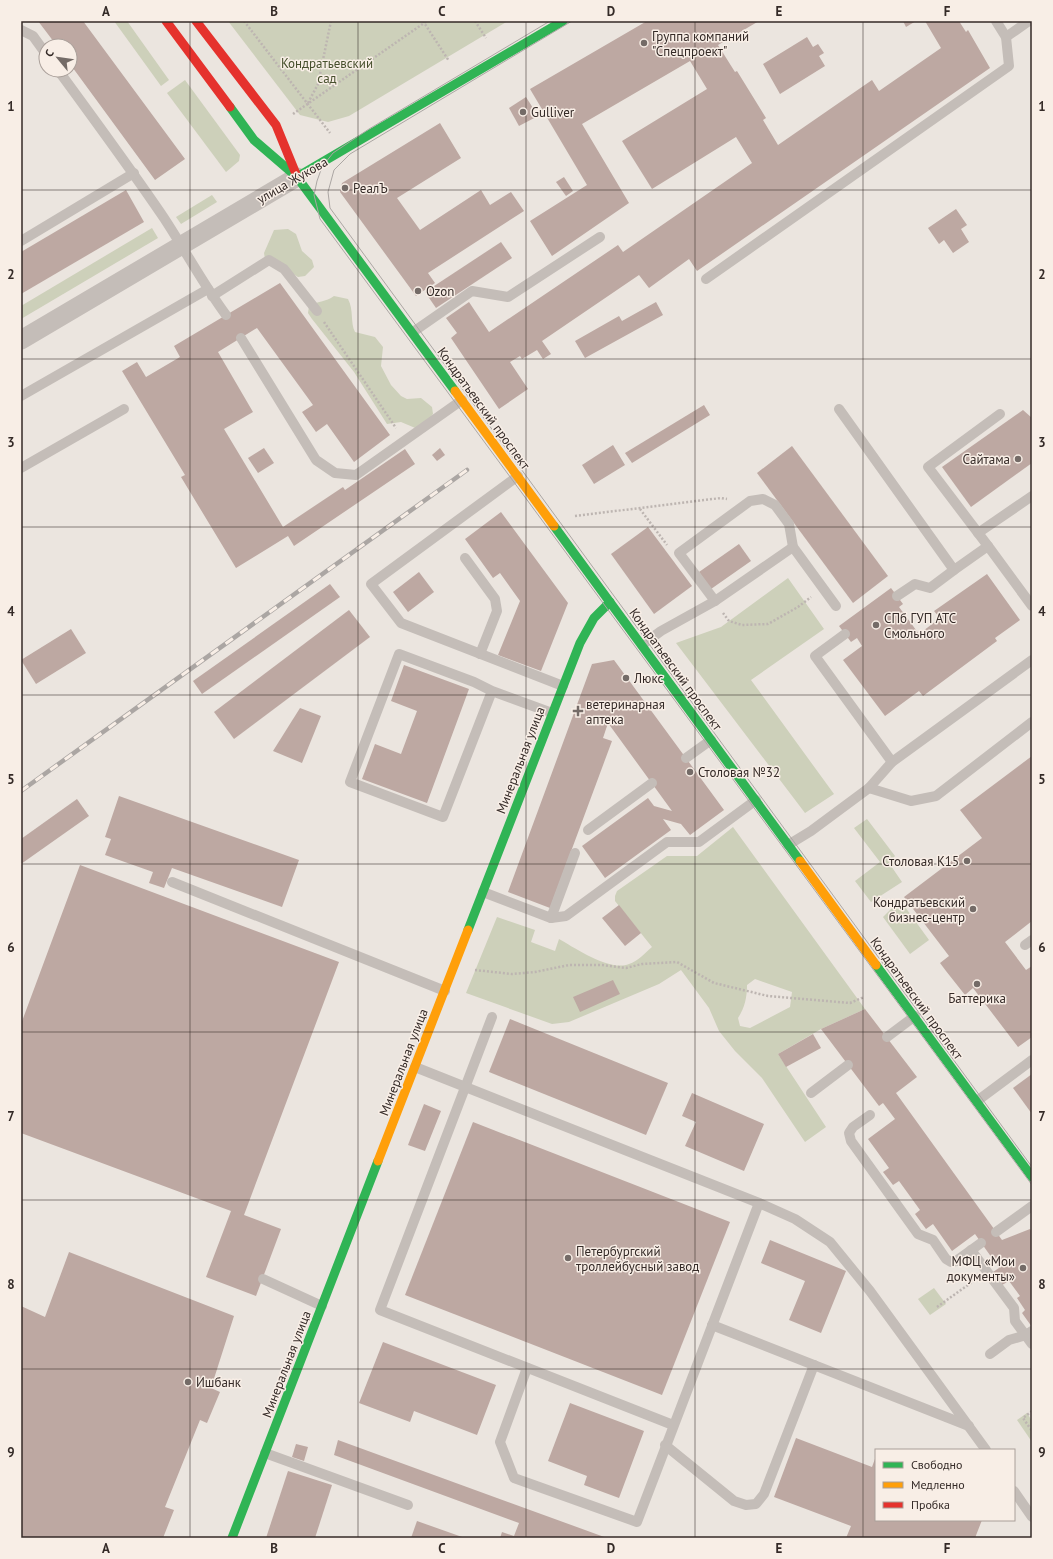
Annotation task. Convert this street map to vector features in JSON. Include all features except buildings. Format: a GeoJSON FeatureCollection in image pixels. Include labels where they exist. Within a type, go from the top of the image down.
{"type":"FeatureCollection","features":[{"type":"Feature","properties":{"kind":"main road","name":"Кондратьевский проспект"},"geometry":{"type":"LineString","coordinates":[[166,21],[254,140],[297,177],[1032,1177]]}},
{"type":"Feature","properties":{"kind":"main road","name":"Кондратьевский проспект"},"geometry":{"type":"LineString","coordinates":[[196,21],[276,125],[297,177]]}},
{"type":"Feature","properties":{"kind":"main road","name":"улица Жукова"},"geometry":{"type":"LineString","coordinates":[[297,177],[563,21]]}},
{"type":"Feature","properties":{"kind":"main road","name":"Минеральная улица"},"geometry":{"type":"LineString","coordinates":[[232,1538],[552,713],[586,629],[596,615],[610,602]]}},
{"type":"Feature","properties":{"kind":"street","name":"улица Жукова"},"geometry":{"type":"LineString","coordinates":[[21,340],[297,177]]}},
{"type":"Feature","properties":{"kind":"lane"},"geometry":{"type":"LineString","coordinates":[[706,279],[1009,66],[1006,37],[996,21]]}},
{"type":"Feature","properties":{"kind":"lane"},"geometry":{"type":"LineString","coordinates":[[1006,37],[1029,21]]}},
{"type":"Feature","properties":{"kind":"lane"},"geometry":{"type":"LineString","coordinates":[[21,30],[33,36],[38,43]]}},
{"type":"Feature","properties":{"kind":"lane"},"geometry":{"type":"LineString","coordinates":[[64,78],[134,174],[182,245],[210,292],[226,315]]}},
{"type":"Feature","properties":{"kind":"lane"},"geometry":{"type":"LineString","coordinates":[[21,241],[134,174]]}},
{"type":"Feature","properties":{"kind":"lane"},"geometry":{"type":"LineString","coordinates":[[412,332],[472,291],[508,297],[600,237]]}},
{"type":"Feature","properties":{"kind":"lane"},"geometry":{"type":"LineString","coordinates":[[21,396],[269,260],[284,269],[317,311]]}},
{"type":"Feature","properties":{"kind":"lane"},"geometry":{"type":"LineString","coordinates":[[240,338],[316,460],[335,472],[356,475],[404,440],[422,430],[462,400]]}},
{"type":"Feature","properties":{"kind":"lane"},"geometry":{"type":"LineString","coordinates":[[21,468],[124,409]]}},
{"type":"Feature","properties":{"kind":"lane"},"geometry":{"type":"LineString","coordinates":[[839,409],[954,570]]}},
{"type":"Feature","properties":{"kind":"lane"},"geometry":{"type":"LineString","coordinates":[[1000,414],[928,467],[1032,606]]}},
{"type":"Feature","properties":{"kind":"lane"},"geometry":{"type":"LineString","coordinates":[[518,476],[371,584],[401,623],[563,686]]}},
{"type":"Feature","properties":{"kind":"lane"},"geometry":{"type":"LineString","coordinates":[[978,533],[1032,496]]}},
{"type":"Feature","properties":{"kind":"lane"},"geometry":{"type":"LineString","coordinates":[[715,601],[679,553],[750,501],[763,499],[775,505],[791,522],[793,547],[836,606]]}},
{"type":"Feature","properties":{"kind":"lane"},"geometry":{"type":"LineString","coordinates":[[897,596],[915,584],[930,588],[988,546]]}},
{"type":"Feature","properties":{"kind":"lane"},"geometry":{"type":"LineString","coordinates":[[642,645],[661,631],[715,601],[793,547]]}},
{"type":"Feature","properties":{"kind":"lane"},"geometry":{"type":"LineString","coordinates":[[465,558],[495,599],[497,611],[480,654]]}},
{"type":"Feature","properties":{"kind":"lane"},"geometry":{"type":"LineString","coordinates":[[845,634],[815,656],[892,762]]}},
{"type":"Feature","properties":{"kind":"lane"},"geometry":{"type":"LineString","coordinates":[[492,691],[443,817],[350,782],[399,654],[474,682],[517,701],[552,713]]}},
{"type":"Feature","properties":{"kind":"lane"},"geometry":{"type":"LineString","coordinates":[[788,844],[811,831],[869,788],[892,762],[1032,660]]}},
{"type":"Feature","properties":{"kind":"lane"},"geometry":{"type":"LineString","coordinates":[[869,788],[911,801],[936,796],[1032,722]]}},
{"type":"Feature","properties":{"kind":"lane"},"geometry":{"type":"LineString","coordinates":[[686,758],[712,740]]}},
{"type":"Feature","properties":{"kind":"lane"},"geometry":{"type":"LineString","coordinates":[[588,830],[652,783]]}},
{"type":"Feature","properties":{"kind":"lane"},"geometry":{"type":"LineString","coordinates":[[483,892],[551,918],[566,916],[667,842],[699,842],[756,800]]}},
{"type":"Feature","properties":{"kind":"lane"},"geometry":{"type":"LineString","coordinates":[[551,918],[575,853]]}},
{"type":"Feature","properties":{"kind":"lane"},"geometry":{"type":"LineString","coordinates":[[172,882],[445,991]]}},
{"type":"Feature","properties":{"kind":"lane"},"geometry":{"type":"LineString","coordinates":[[887,1038],[915,1016]]}},
{"type":"Feature","properties":{"kind":"lane"},"geometry":{"type":"LineString","coordinates":[[492,1017],[380,1310],[673,1425]]}},
{"type":"Feature","properties":{"kind":"lane"},"geometry":{"type":"LineString","coordinates":[[977,1101],[1032,1060]]}},
{"type":"Feature","properties":{"kind":"lane"},"geometry":{"type":"LineString","coordinates":[[811,1093],[848,1065]]}},
{"type":"Feature","properties":{"kind":"lane"},"geometry":{"type":"LineString","coordinates":[[415,1067],[759,1203],[795,1219],[830,1242],[870,1291],[985,1449]]}},
{"type":"Feature","properties":{"kind":"lane"},"geometry":{"type":"LineString","coordinates":[[870,1115],[853,1126],[849,1133],[851,1140],[918,1234],[933,1240],[946,1259],[951,1262],[956,1261],[981,1243]]}},
{"type":"Feature","properties":{"kind":"lane"},"geometry":{"type":"LineString","coordinates":[[527,1368],[500,1442],[514,1478],[637,1522],[665,1445],[759,1203]]}},
{"type":"Feature","properties":{"kind":"lane"},"geometry":{"type":"LineString","coordinates":[[996,1232],[1032,1206]]}},
{"type":"Feature","properties":{"kind":"lane"},"geometry":{"type":"LineString","coordinates":[[971,1250],[1014,1308],[1015,1321],[1029,1333],[1032,1344]]}},
{"type":"Feature","properties":{"kind":"lane"},"geometry":{"type":"LineString","coordinates":[[263,1279],[322,1306]]}},
{"type":"Feature","properties":{"kind":"lane"},"geometry":{"type":"LineString","coordinates":[[712,1325],[969,1426]]}},
{"type":"Feature","properties":{"kind":"lane"},"geometry":{"type":"LineString","coordinates":[[990,1354],[1009,1340],[1029,1333]]}},
{"type":"Feature","properties":{"kind":"lane"},"geometry":{"type":"LineString","coordinates":[[665,1445],[734,1501],[746,1505],[756,1504],[764,1494],[814,1365]]}},
{"type":"Feature","properties":{"kind":"lane"},"geometry":{"type":"LineString","coordinates":[[265,1454],[408,1505]]}},
{"type":"Feature","properties":{"kind":"lane"},"geometry":{"type":"LineString","coordinates":[[1015,1492],[1032,1517]]}},
{"type":"Feature","properties":{"kind":"path"},"geometry":{"type":"LineString","coordinates":[[244,21],[330,133]]}},
{"type":"Feature","properties":{"kind":"path"},"geometry":{"type":"LineString","coordinates":[[307,104],[318,84],[331,21]]}},
{"type":"Feature","properties":{"kind":"path"},"geometry":{"type":"LineString","coordinates":[[475,21],[486,38]]}},
{"type":"Feature","properties":{"kind":"path"},"geometry":{"type":"LineString","coordinates":[[290,116],[425,22],[449,61]]}},
{"type":"Feature","properties":{"kind":"path"},"geometry":{"type":"LineString","coordinates":[[317,311],[404,440]]}},
{"type":"Feature","properties":{"kind":"path"},"geometry":{"type":"LineString","coordinates":[[575,516],[722,498],[750,501]]}},
{"type":"Feature","properties":{"kind":"path"},"geometry":{"type":"LineString","coordinates":[[640,508],[671,550],[679,553]]}},
{"type":"Feature","properties":{"kind":"path"},"geometry":{"type":"LineString","coordinates":[[729,622],[742,625],[768,624],[798,607]]}},
{"type":"Feature","properties":{"kind":"path"},"geometry":{"type":"LineString","coordinates":[[469,970],[512,974],[535,972],[569,965],[602,965],[626,968],[642,964],[677,962],[714,983],[768,996],[850,1003],[864,997]]}},
{"type":"Feature","properties":{"kind":"path"},"geometry":{"type":"LineString","coordinates":[[937,1307],[987,1271]]}},
{"type":"Feature","properties":{"kind":"path"},"geometry":{"type":"LineString","coordinates":[[1032,1411],[1023,1418],[1032,1431]]}},
{"type":"Feature","properties":{"kind":"green space"},"geometry":{"type":"Polygon","coordinates":[[[114,21],[127,21],[169,80],[161,86],[114,21]]]}},
{"type":"Feature","properties":{"kind":"green space","name":"Кондратьевский сад"},"geometry":{"type":"Polygon","coordinates":[[[228,21],[508,21],[349,116],[328,122],[300,115],[228,21]]]}},
{"type":"Feature","properties":{"kind":"green space"},"geometry":{"type":"Polygon","coordinates":[[[185,80],[240,155],[239,161],[226,172],[167,93],[185,80]]]}},
{"type":"Feature","properties":{"kind":"green space"},"geometry":{"type":"Polygon","coordinates":[[[212,195],[217,202],[181,224],[176,217],[212,195]]]}},
{"type":"Feature","properties":{"kind":"green space"},"geometry":{"type":"Polygon","coordinates":[[[152,228],[158,238],[21,319],[21,306],[152,228]]]}},
{"type":"Feature","properties":{"kind":"green space"},"geometry":{"type":"Polygon","coordinates":[[[288,229],[296,234],[302,251],[312,260],[314,267],[305,276],[298,277],[281,266],[265,259],[264,253],[274,230],[288,229]]]}},
{"type":"Feature","properties":{"kind":"green space"},"geometry":{"type":"Polygon","coordinates":[[[334,296],[348,299],[351,307],[355,332],[375,337],[383,347],[381,366],[391,385],[401,396],[407,399],[421,398],[432,407],[433,414],[420,430],[401,422],[387,424],[354,372],[308,313],[309,306],[334,296]]]}},
{"type":"Feature","properties":{"kind":"green space"},"geometry":{"type":"Polygon","coordinates":[[[788,578],[824,629],[751,680],[834,794],[805,813],[676,643],[721,627],[788,578]]]}},
{"type":"Feature","properties":{"kind":"green space"},"geometry":{"type":"Polygon","coordinates":[[[867,819],[895,856],[889,863],[902,882],[871,902],[855,881],[880,862],[854,828],[867,819]]]}},
{"type":"Feature","properties":{"kind":"green space"},"geometry":{"type":"Polygon","coordinates":[[[733,827],[865,1009],[821,1029],[778,1054],[826,1127],[805,1142],[762,1078],[735,1051],[719,1031],[709,1008],[681,970],[659,984],[569,1022],[552,1024],[466,993],[497,917],[535,930],[531,942],[555,951],[559,939],[593,958],[612,965],[621,966],[635,961],[652,947],[615,901],[617,891],[667,856],[697,856],[733,827]],[[755,979],[747,985],[745,1002],[738,1018],[740,1026],[750,1028],[790,1007],[792,992],[755,979]]]}},
{"type":"Feature","properties":{"kind":"green space"},"geometry":{"type":"Polygon","coordinates":[[[900,900],[929,940],[910,954],[883,917],[900,900]]]}},
{"type":"Feature","properties":{"kind":"green space"},"geometry":{"type":"Polygon","coordinates":[[[934,1288],[946,1304],[930,1315],[918,1299],[934,1288]]]}},
{"type":"Feature","properties":{"kind":"green space"},"geometry":{"type":"Polygon","coordinates":[[[1027,1413],[1032,1421],[1032,1442],[1017,1420],[1027,1413]]]}},
{"type":"Feature","properties":{"kind":"tram line"},"geometry":{"type":"LineString","coordinates":[[550,21],[369,129],[333,153],[322,167],[314,195],[320,219],[1032,1185]]}},
{"type":"Feature","properties":{"kind":"tram line"},"geometry":{"type":"LineString","coordinates":[[572,21],[350,154],[334,170],[328,192],[330,208],[1032,1167]]}},
{"type":"Feature","properties":{"kind":"railway"},"geometry":{"type":"LineString","coordinates":[[21,791],[467,470]]}},
{"type":"Feature","properties":{"kind":"traffic: fast"},"geometry":{"type":"LineString","coordinates":[[297,177],[563,21]]}},
{"type":"Feature","properties":{"kind":"traffic: fast"},"geometry":{"type":"LineString","coordinates":[[230,107],[254,140],[297,177],[455,391]]}},
{"type":"Feature","properties":{"kind":"traffic: fast"},"geometry":{"type":"LineString","coordinates":[[554,526],[800,861]]}},
{"type":"Feature","properties":{"kind":"traffic: fast"},"geometry":{"type":"LineString","coordinates":[[468,930],[580,643],[594,618],[610,602]]}},
{"type":"Feature","properties":{"kind":"traffic: fast"},"geometry":{"type":"LineString","coordinates":[[876,965],[1032,1177]]}},
{"type":"Feature","properties":{"kind":"traffic: fast"},"geometry":{"type":"LineString","coordinates":[[232,1538],[378,1161]]}},
{"type":"Feature","properties":{"kind":"traffic: slow"},"geometry":{"type":"LineString","coordinates":[[455,391],[554,526]]}},
{"type":"Feature","properties":{"kind":"traffic: slow"},"geometry":{"type":"LineString","coordinates":[[800,861],[876,965]]}},
{"type":"Feature","properties":{"kind":"traffic: slow"},"geometry":{"type":"LineString","coordinates":[[378,1161],[468,930]]}},
{"type":"Feature","properties":{"kind":"traffic: jam"},"geometry":{"type":"LineString","coordinates":[[166,21],[230,107]]}},
{"type":"Feature","properties":{"kind":"traffic: jam"},"geometry":{"type":"LineString","coordinates":[[196,21],[276,125],[296,174]]}},
{"type":"Feature","properties":{"kind":"place","name":"Группа компаний \"Спецпроект\""},"geometry":{"type":"Point","coordinates":[644,43]}},
{"type":"Feature","properties":{"kind":"place","name":"Gulliver"},"geometry":{"type":"Point","coordinates":[523,112]}},
{"type":"Feature","properties":{"kind":"place","name":"РеалЪ"},"geometry":{"type":"Point","coordinates":[345,188]}},
{"type":"Feature","properties":{"kind":"place","name":"Ozon"},"geometry":{"type":"Point","coordinates":[418,291]}},
{"type":"Feature","properties":{"kind":"place","name":"Сайтама"},"geometry":{"type":"Point","coordinates":[1018,459]}},
{"type":"Feature","properties":{"kind":"place","name":"СПб ГУП АТС Смольного"},"geometry":{"type":"Point","coordinates":[876,625]}},
{"type":"Feature","properties":{"kind":"place","name":"Люкс"},"geometry":{"type":"Point","coordinates":[626,678]}},
{"type":"Feature","properties":{"kind":"place","name":"ветеринарная аптека"},"geometry":{"type":"Point","coordinates":[578,711]}},
{"type":"Feature","properties":{"kind":"place","name":"Столовая №32"},"geometry":{"type":"Point","coordinates":[690,772]}},
{"type":"Feature","properties":{"kind":"place","name":"Столовая К15"},"geometry":{"type":"Point","coordinates":[967,861]}},
{"type":"Feature","properties":{"kind":"place","name":"Кондратьевский бизнес-центр"},"geometry":{"type":"Point","coordinates":[973,909]}},
{"type":"Feature","properties":{"kind":"place","name":"Баттерика"},"geometry":{"type":"Point","coordinates":[977,984]}},
{"type":"Feature","properties":{"kind":"place","name":"Петербургский троллейбусный завод"},"geometry":{"type":"Point","coordinates":[568,1258]}},
{"type":"Feature","properties":{"kind":"place","name":"МФЦ «Мои документы»"},"geometry":{"type":"Point","coordinates":[1023,1268]}},
{"type":"Feature","properties":{"kind":"place","name":"Ишбанк"},"geometry":{"type":"Point","coordinates":[188,1382]}}]}
